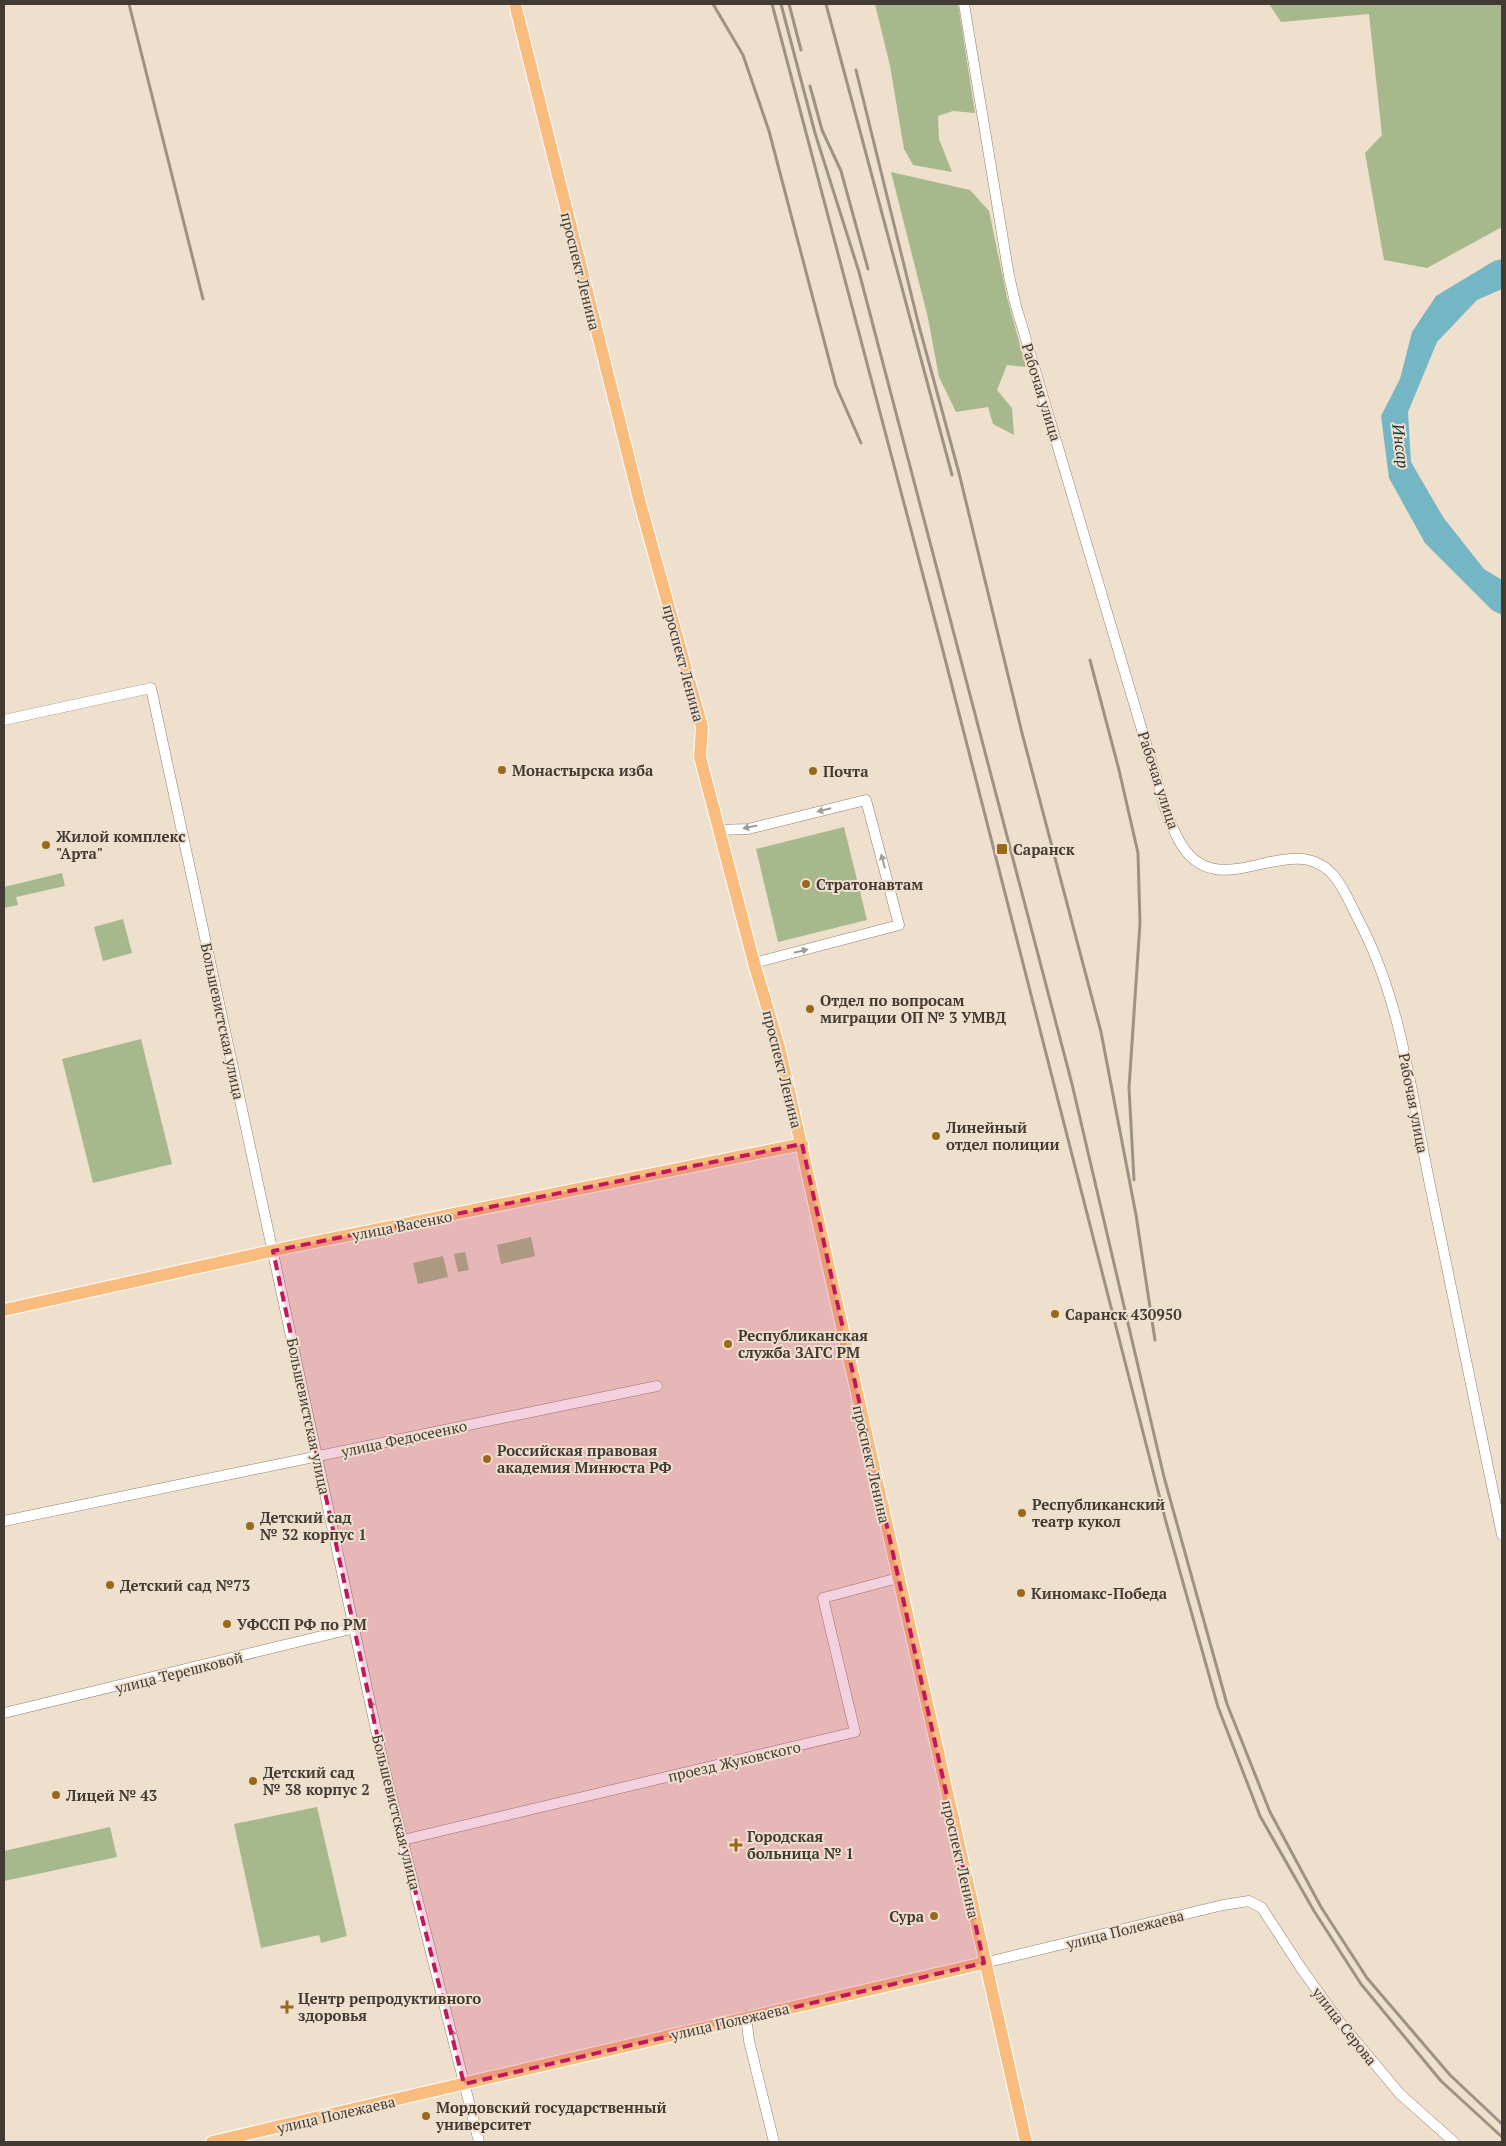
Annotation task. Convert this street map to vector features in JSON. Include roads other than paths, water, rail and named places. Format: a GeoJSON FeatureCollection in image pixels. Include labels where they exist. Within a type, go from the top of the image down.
{"type":"FeatureCollection","features":[{"type":"Feature","properties":{"kind":"main road","name":"проспект Ленина"},"geometry":{"type":"LineString","coordinates":[[515,4],[640,503],[702,728],[700,757],[754,964],[779,1047],[984,1963],[1026,2142]]}},
{"type":"Feature","properties":{"kind":"main road","name":"улица Васенко"},"geometry":{"type":"LineString","coordinates":[[4,1310],[273,1251],[802,1144]]}},
{"type":"Feature","properties":{"kind":"main road","name":"улица Полежаева"},"geometry":{"type":"LineString","coordinates":[[212,2142],[746,2016],[984,1963]]}},
{"type":"Feature","properties":{"kind":"street","name":"Рабочая улица"},"geometry":{"type":"LineString","coordinates":[[964,4],[1009,276],[1016,306],[1166,811],[1183,848],[1192,858],[1213,869],[1222,871],[1237,870],[1287,859],[1302,858],[1322,866],[1333,875],[1344,892],[1376,953],[1400,1028],[1502,1535]]}},
{"type":"Feature","properties":{"kind":"street","name":"Большевистская улица"},"geometry":{"type":"LineString","coordinates":[[4,720],[151,688],[384,1767],[479,2142]]}},
{"type":"Feature","properties":{"kind":"street"},"geometry":{"type":"LineString","coordinates":[[719,830],[748,829],[866,800],[899,925],[754,964]]}},
{"type":"Feature","properties":{"kind":"street","name":"улица Федосеенко"},"geometry":{"type":"LineString","coordinates":[[4,1521],[657,1386]]}},
{"type":"Feature","properties":{"kind":"street","name":"проезд Жуковского"},"geometry":{"type":"LineString","coordinates":[[403,1840],[855,1732],[823,1598],[898,1578]]}},
{"type":"Feature","properties":{"kind":"street","name":"улица Терешковой"},"geometry":{"type":"LineString","coordinates":[[4,1714],[354,1628]]}},
{"type":"Feature","properties":{"kind":"street","name":"улица Полежаева"},"geometry":{"type":"LineString","coordinates":[[984,1963],[1223,1905],[1249,1901]]}},
{"type":"Feature","properties":{"kind":"street","name":"улица Серова"},"geometry":{"type":"LineString","coordinates":[[1249,1901],[1262,1908],[1301,1968],[1339,2021],[1400,2094],[1454,2142]]}},
{"type":"Feature","properties":{"kind":"street"},"geometry":{"type":"LineString","coordinates":[[746,2016],[750,2041],[774,2142]]}},
{"type":"Feature","properties":{"kind":"water","name":"Инсар"},"geometry":{"type":"Polygon","coordinates":[[[1502,259],[1502,289],[1477,300],[1437,342],[1408,412],[1411,462],[1443,517],[1484,569],[1502,580],[1502,615],[1492,610],[1425,543],[1389,478],[1381,416],[1400,379],[1412,332],[1436,296],[1494,261],[1502,259]]]}},
{"type":"Feature","properties":{"kind":"railway"},"geometry":{"type":"LineString","coordinates":[[129,4],[203,299]]}},
{"type":"Feature","properties":{"kind":"railway"},"geometry":{"type":"LineString","coordinates":[[713,4],[743,55],[769,131],[836,386],[861,443]]}},
{"type":"Feature","properties":{"kind":"railway"},"geometry":{"type":"LineString","coordinates":[[772,4],[942,647],[1166,1522],[1218,1707],[1260,1816],[1314,1911],[1361,1984],[1441,2081],[1502,2137]]}},
{"type":"Feature","properties":{"kind":"railway"},"geometry":{"type":"LineString","coordinates":[[781,4],[815,133],[859,272],[937,569],[1072,1084],[1164,1477],[1227,1704],[1270,1812],[1321,1907],[1367,1978],[1450,2075],[1502,2124]]}},
{"type":"Feature","properties":{"kind":"railway"},"geometry":{"type":"LineString","coordinates":[[789,4],[801,50]]}},
{"type":"Feature","properties":{"kind":"railway"},"geometry":{"type":"LineString","coordinates":[[826,4],[952,475]]}},
{"type":"Feature","properties":{"kind":"railway"},"geometry":{"type":"LineString","coordinates":[[856,70],[919,326],[959,473],[1022,733],[1101,1032],[1136,1215],[1155,1340]]}},
{"type":"Feature","properties":{"kind":"railway"},"geometry":{"type":"LineString","coordinates":[[810,86],[822,130],[841,171],[868,269]]}},
{"type":"Feature","properties":{"kind":"railway"},"geometry":{"type":"LineString","coordinates":[[1090,660],[1119,770],[1138,853],[1140,923],[1129,1088],[1134,1180]]}},
{"type":"Feature","properties":{"kind":"place","name":"Монастырска изба"},"geometry":{"type":"Point","coordinates":[502,770]}},
{"type":"Feature","properties":{"kind":"place","name":"Почта"},"geometry":{"type":"Point","coordinates":[813,771]}},
{"type":"Feature","properties":{"kind":"place","name":"Жилой комплекс \"Арта\""},"geometry":{"type":"Point","coordinates":[46,845]}},
{"type":"Feature","properties":{"kind":"place","name":"Саранск"},"geometry":{"type":"Point","coordinates":[1002,849]}},
{"type":"Feature","properties":{"kind":"place","name":"Стратонавтам"},"geometry":{"type":"Point","coordinates":[806,884]}},
{"type":"Feature","properties":{"kind":"place","name":"Отдел по вопросам миграции ОП № 3 УМВД"},"geometry":{"type":"Point","coordinates":[810,1009]}},
{"type":"Feature","properties":{"kind":"place","name":"Линейный отдел полиции"},"geometry":{"type":"Point","coordinates":[936,1136]}},
{"type":"Feature","properties":{"kind":"place","name":"Саранск 430950"},"geometry":{"type":"Point","coordinates":[1055,1314]}},
{"type":"Feature","properties":{"kind":"place","name":"Республиканская служба ЗАГС РМ"},"geometry":{"type":"Point","coordinates":[728,1344]}},
{"type":"Feature","properties":{"kind":"place","name":"Российская правовая академия Минюста РФ"},"geometry":{"type":"Point","coordinates":[487,1459]}},
{"type":"Feature","properties":{"kind":"place","name":"Республиканский театр кукол"},"geometry":{"type":"Point","coordinates":[1022,1513]}},
{"type":"Feature","properties":{"kind":"place","name":"Детский сад № 32 корпус 1"},"geometry":{"type":"Point","coordinates":[250,1526]}},
{"type":"Feature","properties":{"kind":"place","name":"Детский сад №73"},"geometry":{"type":"Point","coordinates":[110,1585]}},
{"type":"Feature","properties":{"kind":"place","name":"Киномакс-Победа"},"geometry":{"type":"Point","coordinates":[1021,1593]}},
{"type":"Feature","properties":{"kind":"place","name":"УФССП РФ по РМ"},"geometry":{"type":"Point","coordinates":[227,1624]}},
{"type":"Feature","properties":{"kind":"place","name":"Детский сад № 38 корпус 2"},"geometry":{"type":"Point","coordinates":[253,1781]}},
{"type":"Feature","properties":{"kind":"place","name":"Лицей № 43"},"geometry":{"type":"Point","coordinates":[56,1795]}},
{"type":"Feature","properties":{"kind":"place","name":"Городская больница № 1"},"geometry":{"type":"Point","coordinates":[736,1845]}},
{"type":"Feature","properties":{"kind":"place","name":"Сура"},"geometry":{"type":"Point","coordinates":[934,1916]}},
{"type":"Feature","properties":{"kind":"place","name":"Центр репродуктивного здоровья"},"geometry":{"type":"Point","coordinates":[287,2007]}},
{"type":"Feature","properties":{"kind":"place","name":"Мордовский государственный университет"},"geometry":{"type":"Point","coordinates":[426,2116]}}]}
